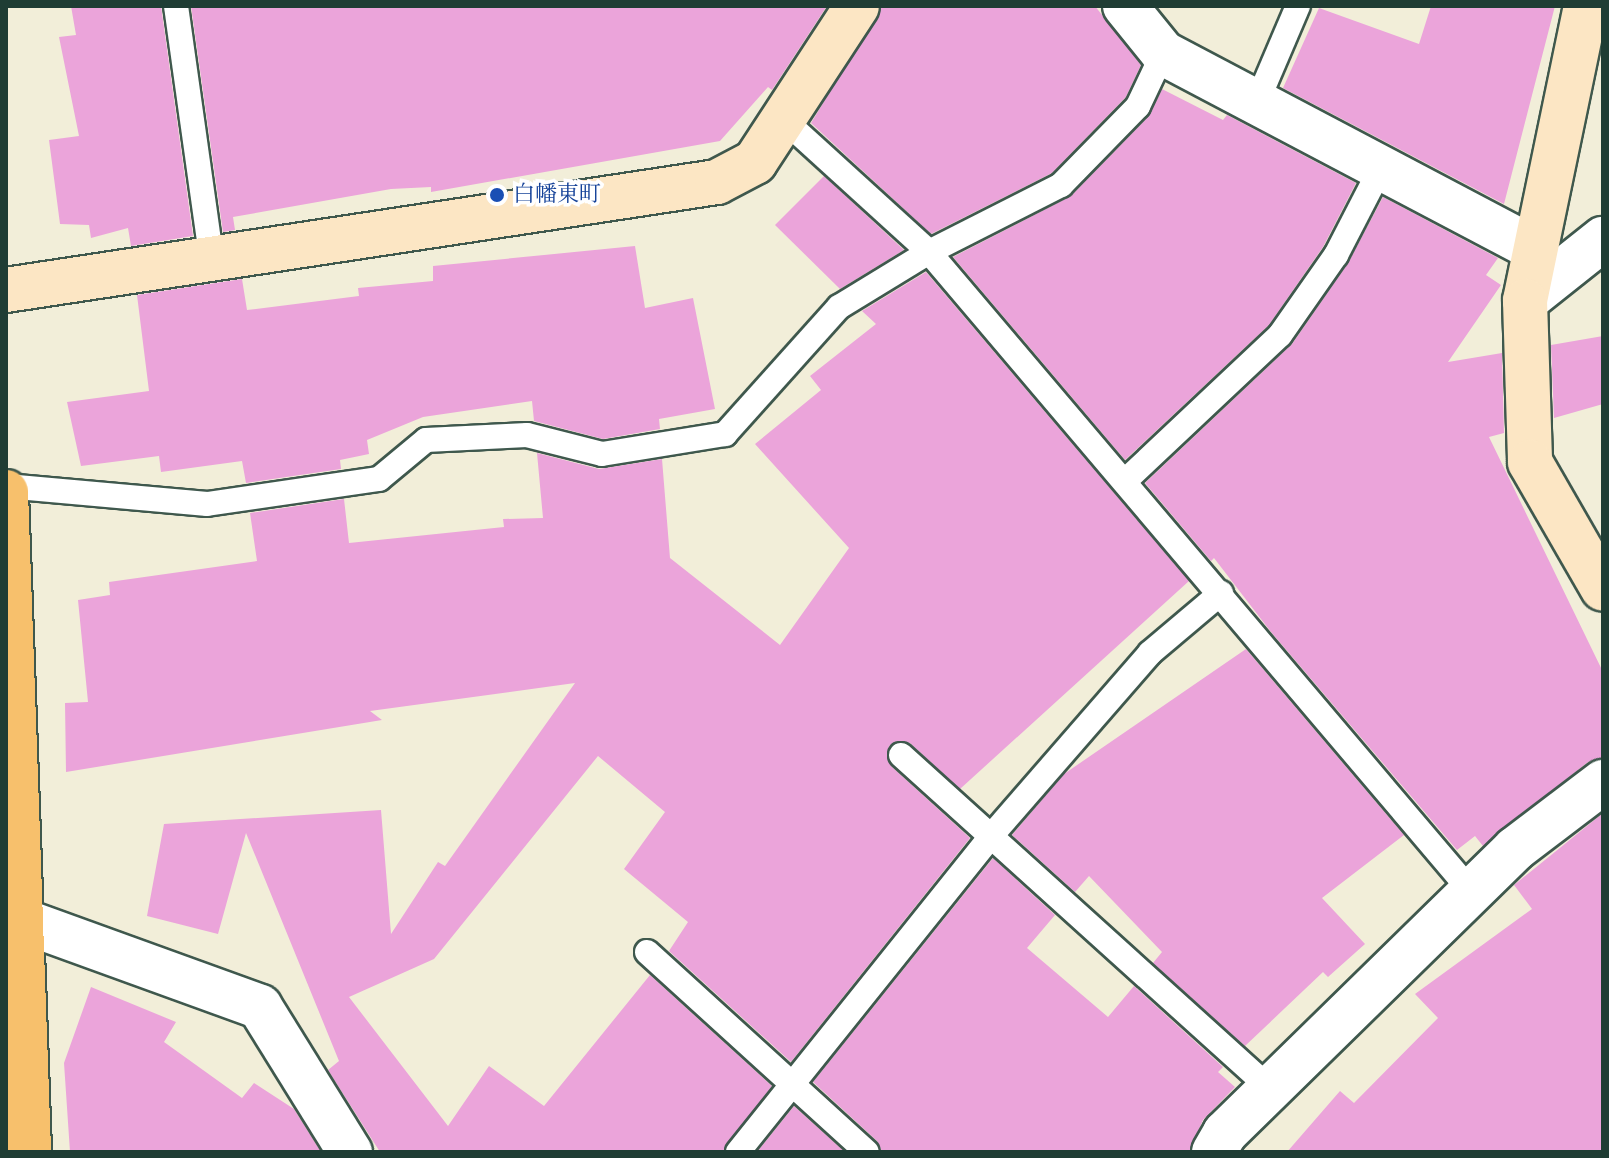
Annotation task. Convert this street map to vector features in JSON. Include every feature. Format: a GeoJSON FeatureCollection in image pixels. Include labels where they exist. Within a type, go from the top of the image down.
{"type":"FeatureCollection","features":[{"type":"Feature","properties":{"kind":"main road"},"geometry":{"type":"LineString","coordinates":[[6,489],[29,1152]]}},
{"type":"Feature","properties":{"kind":"street"},"geometry":{"type":"LineString","coordinates":[[6,290],[212,262],[717,182],[755,162],[857,6]]}},
{"type":"Feature","properties":{"kind":"street"},"geometry":{"type":"LineString","coordinates":[[1125,6],[1163,53],[1535,249]]}},
{"type":"Feature","properties":{"kind":"street"},"geometry":{"type":"LineString","coordinates":[[1586,6],[1525,301],[1530,462],[1603,589]]}},
{"type":"Feature","properties":{"kind":"street"},"geometry":{"type":"LineString","coordinates":[[1525,301],[1603,239]]}},
{"type":"Feature","properties":{"kind":"street"},"geometry":{"type":"LineString","coordinates":[[1214,1152],[1270,1089],[1515,849],[1603,782]]}},
{"type":"Feature","properties":{"kind":"street"},"geometry":{"type":"LineString","coordinates":[[23,921],[260,1007],[350,1152]]}},
{"type":"Feature","properties":{"kind":"lane"},"geometry":{"type":"LineString","coordinates":[[176,6],[212,262]]}},
{"type":"Feature","properties":{"kind":"lane"},"geometry":{"type":"LineString","coordinates":[[1257,102],[1298,6]]}},
{"type":"Feature","properties":{"kind":"lane"},"geometry":{"type":"LineString","coordinates":[[6,489],[207,504],[379,479],[426,440],[527,435],[602,454],[725,434],[839,307],[929,252],[1061,185],[1138,106],[1163,53]]}},
{"type":"Feature","properties":{"kind":"lane"},"geometry":{"type":"LineString","coordinates":[[783,119],[929,252],[1471,891]]}},
{"type":"Feature","properties":{"kind":"lane"},"geometry":{"type":"LineString","coordinates":[[1125,481],[1280,335],[1336,255],[1381,168]]}},
{"type":"Feature","properties":{"kind":"lane"},"geometry":{"type":"LineString","coordinates":[[738,1152],[991,836],[1150,653],[1221,593]]}},
{"type":"Feature","properties":{"kind":"lane"},"geometry":{"type":"LineString","coordinates":[[901,755],[1270,1089]]}},
{"type":"Feature","properties":{"kind":"lane"},"geometry":{"type":"LineString","coordinates":[[647,952],[867,1152]]}},
{"type":"Feature","properties":{"kind":"building"},"geometry":{"type":"Polygon","coordinates":[[[71,6],[161,6],[193,236],[131,246],[128,228],[91,238],[89,225],[60,224],[49,140],[79,136],[59,37],[76,35],[71,6]]]}},
{"type":"Feature","properties":{"kind":"building"},"geometry":{"type":"Polygon","coordinates":[[[191,6],[827,6],[772,90],[768,87],[720,141],[431,192],[431,187],[391,189],[233,217],[235,230],[223,232],[191,6]]]}},
{"type":"Feature","properties":{"kind":"building"},"geometry":{"type":"Polygon","coordinates":[[[882,6],[1095,6],[1141,65],[1126,97],[1052,173],[931,234],[811,123],[882,6]]]}},
{"type":"Feature","properties":{"kind":"building"},"geometry":{"type":"Polygon","coordinates":[[[1431,6],[1555,6],[1504,204],[1283,88],[1319,8],[1419,44],[1431,6]]]}},
{"type":"Feature","properties":{"kind":"building"},"geometry":{"type":"Polygon","coordinates":[[[1162,89],[1223,120],[1227,115],[1356,183],[1323,247],[1269,325],[1125,460],[953,257],[1071,196],[1149,116],[1162,89]]]}},
{"type":"Feature","properties":{"kind":"building"},"geometry":{"type":"Polygon","coordinates":[[[824,176],[904,250],[840,289],[775,225],[824,176]]]}},
{"type":"Feature","properties":{"kind":"building"},"geometry":{"type":"Polygon","coordinates":[[[1383,197],[1498,258],[1486,275],[1501,285],[1448,362],[1502,353],[1504,433],[1489,437],[1603,672],[1603,758],[1588,762],[1483,846],[1475,836],[1457,850],[1271,632],[1214,558],[1211,561],[1145,483],[1292,344],[1348,263],[1383,197]]]}},
{"type":"Feature","properties":{"kind":"building"},"geometry":{"type":"Polygon","coordinates":[[[635,246],[645,308],[693,298],[715,409],[659,419],[660,429],[603,439],[534,421],[532,401],[423,417],[367,440],[369,454],[340,460],[341,469],[246,483],[242,461],[161,472],[159,456],[81,466],[67,402],[149,391],[137,295],[242,279],[247,310],[359,296],[358,288],[433,281],[433,266],[635,246]]]}},
{"type":"Feature","properties":{"kind":"building"},"geometry":{"type":"Polygon","coordinates":[[[926,272],[1189,581],[960,789],[910,743],[897,741],[889,746],[891,766],[970,838],[791,1062],[669,951],[688,922],[624,869],[665,812],[598,756],[434,959],[349,997],[448,1126],[489,1066],[544,1106],[650,975],[772,1086],[723,1152],[380,1152],[328,1070],[339,1061],[246,833],[218,934],[147,916],[164,824],[381,810],[391,934],[438,862],[445,866],[575,683],[370,711],[382,720],[66,772],[65,703],[88,702],[78,600],[110,595],[109,582],[257,561],[250,513],[344,499],[349,543],[504,527],[503,519],[543,518],[537,453],[599,469],[662,459],[670,558],[780,645],[849,548],[755,444],[821,390],[810,376],[876,324],[862,311],[926,272]]]}},
{"type":"Feature","properties":{"kind":"building"},"geometry":{"type":"Polygon","coordinates":[[[1603,336],[1603,404],[1554,418],[1551,345],[1603,336]]]}},
{"type":"Feature","properties":{"kind":"building"},"geometry":{"type":"Polygon","coordinates":[[[1246,649],[1404,835],[1322,898],[1365,944],[1328,977],[1323,972],[1245,1046],[1153,963],[1162,952],[1089,876],[1075,892],[1012,835],[1064,774],[1246,649]]]}},
{"type":"Feature","properties":{"kind":"building"},"geometry":{"type":"Polygon","coordinates":[[[1603,813],[1603,1152],[1287,1152],[1340,1091],[1354,1103],[1438,1018],[1415,994],[1532,909],[1514,885],[1603,813]]]}},
{"type":"Feature","properties":{"kind":"building"},"geometry":{"type":"Polygon","coordinates":[[[993,858],[1055,915],[1027,948],[1108,1017],[1134,986],[1223,1067],[1218,1072],[1235,1087],[1203,1120],[1189,1152],[882,1152],[877,1141],[813,1082],[993,858]]]}},
{"type":"Feature","properties":{"kind":"building"},"geometry":{"type":"Polygon","coordinates":[[[91,987],[176,1022],[164,1042],[242,1098],[254,1083],[294,1109],[321,1152],[70,1152],[64,1063],[91,987]]]}},
{"type":"Feature","properties":{"kind":"building"},"geometry":{"type":"Polygon","coordinates":[[[794,1106],[845,1152],[757,1152],[794,1106]]]}},
{"type":"Feature","properties":{"kind":"place","name":"白幡東町"},"geometry":{"type":"Point","coordinates":[497,195]}}]}
